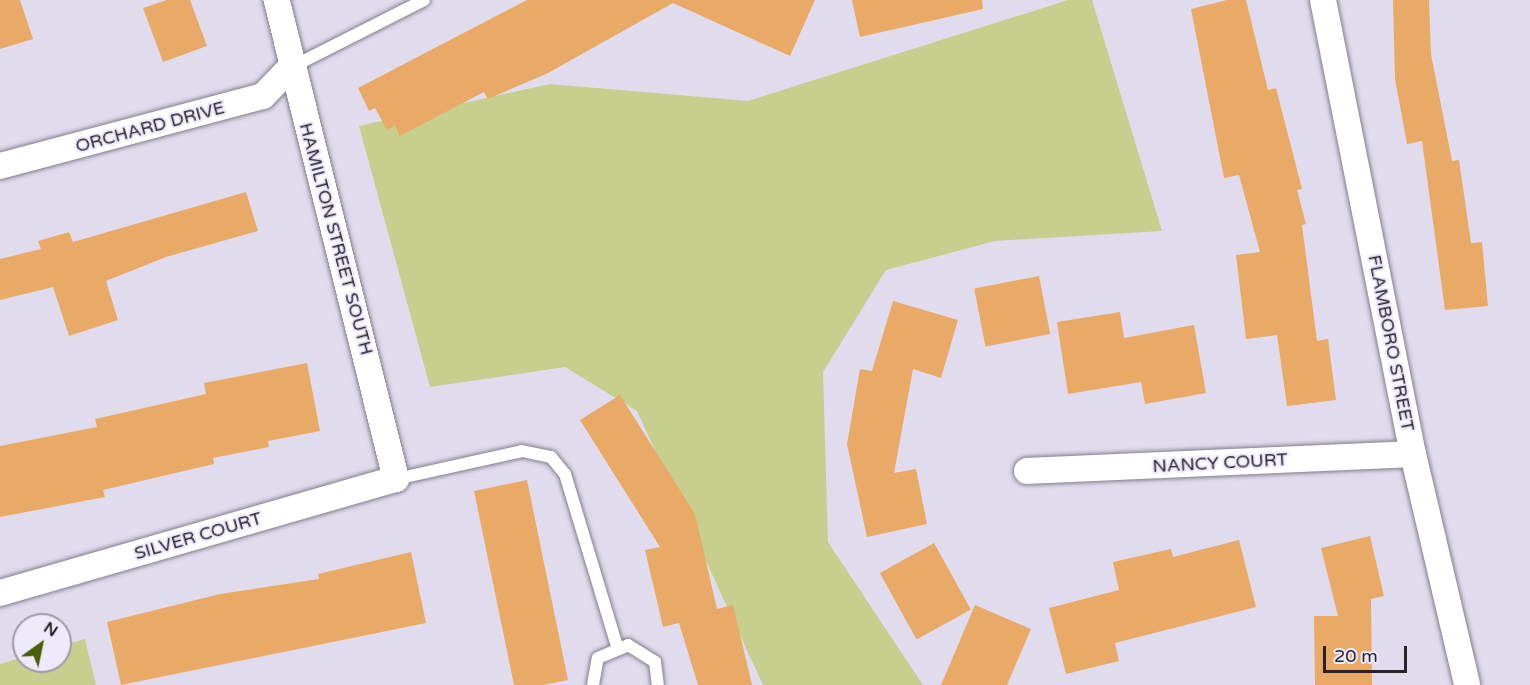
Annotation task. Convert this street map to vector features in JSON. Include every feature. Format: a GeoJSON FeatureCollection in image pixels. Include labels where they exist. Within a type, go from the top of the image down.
{"type":"FeatureCollection","features":[{"type":"Feature","properties":{"kind":"street","name":"HAMILTON STREET SOUTH"},"geometry":{"type":"LineString","coordinates":[[277,0],[290,68],[357,305],[396,479]]}},
{"type":"Feature","properties":{"kind":"street","name":"FLAMBORO STREET"},"geometry":{"type":"LineString","coordinates":[[1323,0],[1413,454],[1467,685]]}},
{"type":"Feature","properties":{"kind":"street","name":"ORCHARD DRIVE"},"geometry":{"type":"LineString","coordinates":[[0,166],[263,96],[290,68]]}},
{"type":"Feature","properties":{"kind":"street","name":"NANCY COURT"},"geometry":{"type":"LineString","coordinates":[[1028,471],[1413,454]]}},
{"type":"Feature","properties":{"kind":"street","name":"SILVER COURT"},"geometry":{"type":"LineString","coordinates":[[0,592],[396,479]]}},
{"type":"Feature","properties":{"kind":"lane"},"geometry":{"type":"LineString","coordinates":[[290,68],[424,0]]}},
{"type":"Feature","properties":{"kind":"lane"},"geometry":{"type":"LineString","coordinates":[[396,479],[473,458],[522,451],[551,457],[568,483],[617,646]]}},
{"type":"Feature","properties":{"kind":"lane"},"geometry":{"type":"LineString","coordinates":[[593,685],[598,658],[617,646],[647,653],[658,672],[658,685]]}},
{"type":"Feature","properties":{"kind":"green space"},"geometry":{"type":"Polygon","coordinates":[[[1068,0],[1092,0],[1162,231],[995,241],[886,270],[823,372],[828,542],[923,685],[763,685],[637,411],[565,367],[430,387],[359,126],[550,84],[748,101],[1068,0]]]}},
{"type":"Feature","properties":{"kind":"green space"},"geometry":{"type":"Polygon","coordinates":[[[85,639],[96,685],[0,685],[0,664],[12,660],[12,673],[72,673],[72,643],[85,639]]]}},
{"type":"Feature","properties":{"kind":"building"},"geometry":{"type":"Polygon","coordinates":[[[0,0],[20,0],[33,39],[0,49],[0,0]]]}},
{"type":"Feature","properties":{"kind":"building"},"geometry":{"type":"Polygon","coordinates":[[[167,0],[190,0],[207,46],[163,62],[143,8],[167,0]]]}},
{"type":"Feature","properties":{"kind":"building"},"geometry":{"type":"Polygon","coordinates":[[[527,0],[815,0],[790,56],[673,3],[548,73],[488,99],[484,92],[400,136],[395,125],[387,130],[375,108],[369,111],[358,88],[527,0]]]}},
{"type":"Feature","properties":{"kind":"building"},"geometry":{"type":"Polygon","coordinates":[[[852,0],[982,0],[983,9],[860,37],[852,0]]]}},
{"type":"Feature","properties":{"kind":"building"},"geometry":{"type":"Polygon","coordinates":[[[1227,0],[1246,0],[1268,90],[1276,88],[1302,189],[1297,190],[1306,224],[1302,225],[1317,341],[1328,339],[1336,400],[1287,406],[1277,335],[1246,339],[1236,255],[1260,252],[1239,175],[1224,178],[1191,9],[1227,0]]]}},
{"type":"Feature","properties":{"kind":"building"},"geometry":{"type":"Polygon","coordinates":[[[1393,0],[1429,0],[1431,54],[1452,161],[1459,160],[1471,243],[1482,242],[1488,306],[1445,310],[1422,141],[1407,144],[1395,79],[1393,0]]]}},
{"type":"Feature","properties":{"kind":"building"},"geometry":{"type":"Polygon","coordinates":[[[246,192],[258,231],[166,257],[106,281],[118,320],[69,336],[53,287],[0,300],[0,259],[41,249],[38,241],[69,232],[73,242],[246,192]]]}},
{"type":"Feature","properties":{"kind":"building"},"geometry":{"type":"Polygon","coordinates":[[[1039,276],[1050,334],[985,347],[974,289],[1039,276]]]}},
{"type":"Feature","properties":{"kind":"building"},"geometry":{"type":"Polygon","coordinates":[[[893,301],[958,320],[941,378],[913,369],[894,473],[916,469],[927,524],[867,537],[847,444],[860,369],[872,371],[893,301]]]}},
{"type":"Feature","properties":{"kind":"building"},"geometry":{"type":"Polygon","coordinates":[[[1120,312],[1124,338],[1194,325],[1206,393],[1145,404],[1141,382],[1068,394],[1057,322],[1120,312]]]}},
{"type":"Feature","properties":{"kind":"building"},"geometry":{"type":"Polygon","coordinates":[[[307,363],[320,431],[268,441],[269,447],[213,458],[214,464],[103,490],[105,497],[0,517],[0,446],[97,427],[95,419],[206,394],[204,383],[307,363]]]}},
{"type":"Feature","properties":{"kind":"building"},"geometry":{"type":"Polygon","coordinates":[[[620,395],[695,514],[717,609],[733,605],[752,685],[698,685],[679,623],[663,627],[645,550],[660,547],[580,420],[620,395]]]}},
{"type":"Feature","properties":{"kind":"building"},"geometry":{"type":"Polygon","coordinates":[[[527,480],[568,680],[543,685],[514,685],[474,491],[527,480]]]}},
{"type":"Feature","properties":{"kind":"building"},"geometry":{"type":"Polygon","coordinates":[[[1370,536],[1384,596],[1371,599],[1372,685],[1315,685],[1314,616],[1338,616],[1321,548],[1370,536]]]}},
{"type":"Feature","properties":{"kind":"building"},"geometry":{"type":"Polygon","coordinates":[[[1239,540],[1256,607],[1115,643],[1119,661],[1066,674],[1049,608],[1119,590],[1113,562],[1171,549],[1173,557],[1239,540]]]}},
{"type":"Feature","properties":{"kind":"building"},"geometry":{"type":"Polygon","coordinates":[[[934,543],[971,609],[917,640],[880,573],[934,543]]]}},
{"type":"Feature","properties":{"kind":"building"},"geometry":{"type":"Polygon","coordinates":[[[411,552],[426,623],[121,685],[107,622],[220,594],[319,579],[318,574],[411,552]]]}},
{"type":"Feature","properties":{"kind":"building"},"geometry":{"type":"Polygon","coordinates":[[[975,605],[1031,629],[1007,685],[941,685],[975,605]]]}}]}
